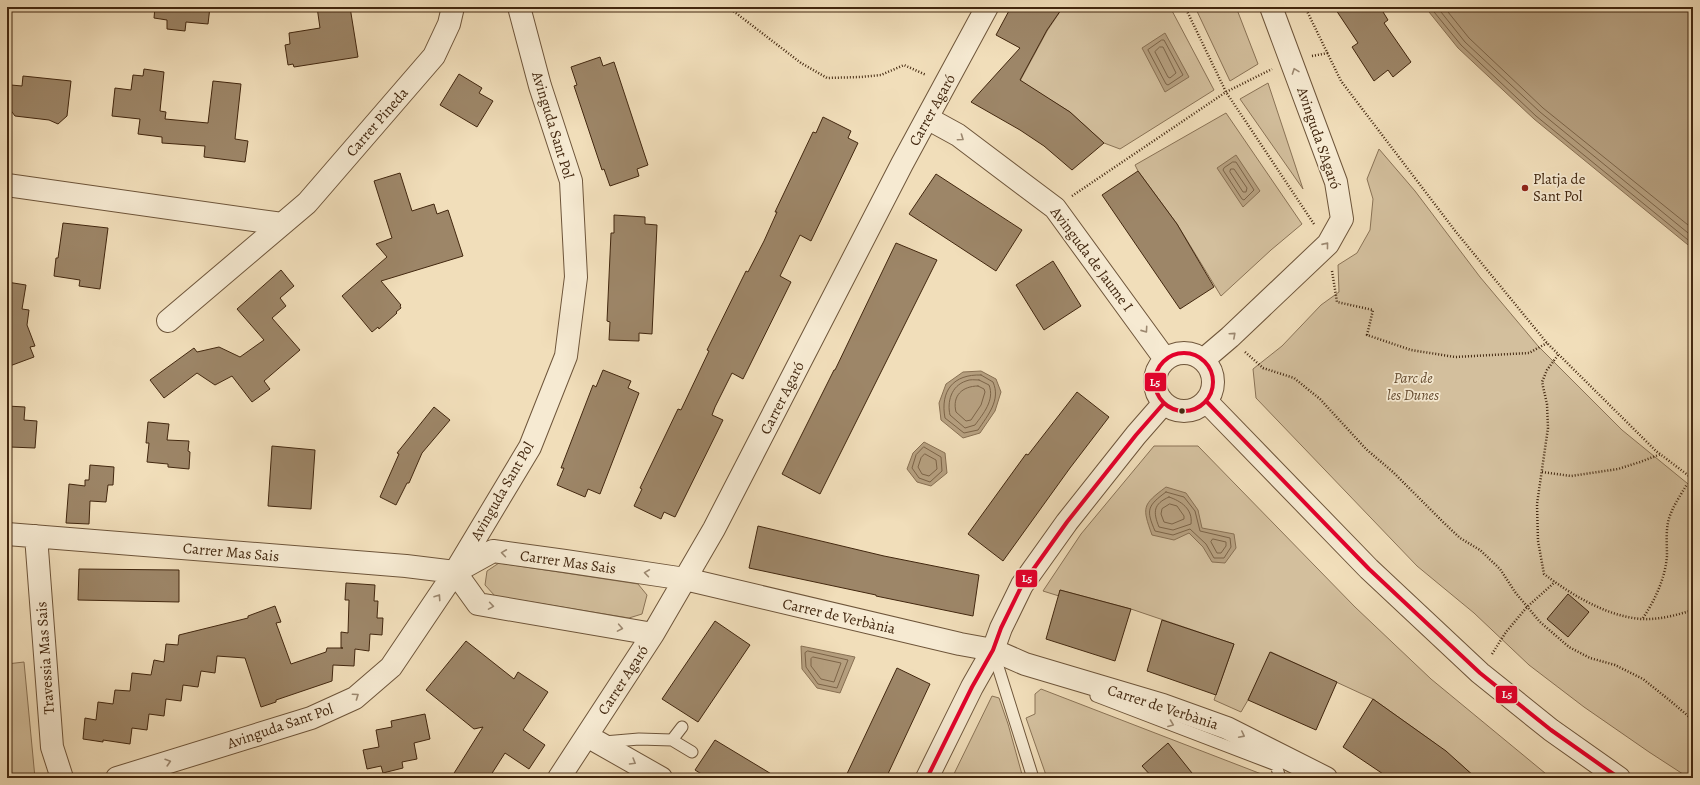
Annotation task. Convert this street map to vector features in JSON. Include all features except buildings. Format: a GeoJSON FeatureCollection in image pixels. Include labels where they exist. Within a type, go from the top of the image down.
{"type":"FeatureCollection","features":[{"type":"Feature","properties":{"kind":"street","name":"Carrer Pineda"},"geometry":{"type":"LineString","coordinates":[[168,321],[306,202],[434,56],[449,24],[453,7]]}},
{"type":"Feature","properties":{"kind":"street","name":"Avinguda Sant Pol"},"geometry":{"type":"LineString","coordinates":[[118,778],[311,718],[355,698],[391,667],[455,572],[530,447],[566,356],[576,278],[571,181],[540,86],[519,7]]}},
{"type":"Feature","properties":{"kind":"street","name":"Carrer Agaró"},"geometry":{"type":"LineString","coordinates":[[559,778],[593,739],[714,529],[927,118],[987,7]]}},
{"type":"Feature","properties":{"kind":"street","name":"Avinguda S'Agaró"},"geometry":{"type":"LineString","coordinates":[[1203,360],[1230,337],[1328,244],[1342,220],[1336,182],[1271,7]]}},
{"type":"Feature","properties":{"kind":"street","name":"Avinguda de Jaume I"},"geometry":{"type":"LineString","coordinates":[[927,118],[958,135],[1055,208],[1165,359]]}},
{"type":"Feature","properties":{"kind":"street"},"geometry":{"type":"LineString","coordinates":[[7,185],[282,224]]}},
{"type":"Feature","properties":{"kind":"street"},"geometry":{"type":"LineString","coordinates":[[1188,353],[1203,360],[1211,372],[1213,380],[1210,394],[1206,400],[1196,408],[1185,410],[1174,409],[1164,403],[1157,393],[1155,381],[1158,369],[1165,359],[1172,355],[1188,353]]}},
{"type":"Feature","properties":{"kind":"street"},"geometry":{"type":"LineString","coordinates":[[1206,400],[1369,569],[1480,673],[1551,730],[1619,778]]}},
{"type":"Feature","properties":{"kind":"street"},"geometry":{"type":"LineString","coordinates":[[927,778],[972,687],[993,650],[1001,628],[1022,586],[1067,522],[1136,435],[1164,403]]}},
{"type":"Feature","properties":{"kind":"street","name":"Carrer Mas Sais"},"geometry":{"type":"LineString","coordinates":[[7,534],[406,566],[455,572],[493,551],[685,579]]}},
{"type":"Feature","properties":{"kind":"street","name":"Travessia Mas Sais"},"geometry":{"type":"LineString","coordinates":[[36,536],[52,747],[62,778]]}},
{"type":"Feature","properties":{"kind":"street"},"geometry":{"type":"LineString","coordinates":[[455,572],[478,604],[653,634]]}},
{"type":"Feature","properties":{"kind":"street","name":"Carrer de Verbània"},"geometry":{"type":"LineString","coordinates":[[685,579],[960,644],[993,650],[1025,664],[1163,705],[1227,728],[1326,778]]}},
{"type":"Feature","properties":{"kind":"street"},"geometry":{"type":"LineString","coordinates":[[593,739],[660,778]]}},
{"type":"Feature","properties":{"kind":"lane"},"geometry":{"type":"LineString","coordinates":[[993,650],[1033,778]]}},
{"type":"Feature","properties":{"kind":"lane","name":"Carrer de Verbània"},"geometry":{"type":"LineString","coordinates":[[993,650],[1037,674],[1276,765],[1280,778]]}},
{"type":"Feature","properties":{"kind":"lane"},"geometry":{"type":"LineString","coordinates":[[672,740],[682,727]]}},
{"type":"Feature","properties":{"kind":"lane"},"geometry":{"type":"LineString","coordinates":[[593,739],[672,740],[692,752]]}},
{"type":"Feature","properties":{"kind":"path"},"geometry":{"type":"LineString","coordinates":[[695,7],[732,10],[801,63],[827,78],[861,77],[881,74],[904,65],[946,85]]}},
{"type":"Feature","properties":{"kind":"path"},"geometry":{"type":"LineString","coordinates":[[1185,7],[1226,92],[1328,244],[1338,302],[1373,310],[1367,335],[1411,350],[1455,357],[1529,353],[1547,343]]}},
{"type":"Feature","properties":{"kind":"path"},"geometry":{"type":"LineString","coordinates":[[1305,7],[1341,81],[1456,232],[1547,343],[1661,454],[1693,479]]}},
{"type":"Feature","properties":{"kind":"path"},"geometry":{"type":"LineString","coordinates":[[1055,208],[1226,92],[1291,60],[1328,53]]}},
{"type":"Feature","properties":{"kind":"path"},"geometry":{"type":"LineString","coordinates":[[1230,337],[1263,368],[1294,378],[1320,399],[1366,449],[1393,472],[1444,523],[1460,538],[1480,550],[1500,568],[1515,592],[1540,622],[1569,647],[1590,658],[1615,665],[1643,679],[1693,720]]}},
{"type":"Feature","properties":{"kind":"path"},"geometry":{"type":"LineString","coordinates":[[1558,355],[1547,370],[1542,382],[1547,404],[1548,428],[1537,504],[1538,541],[1544,574],[1555,582],[1613,614],[1642,619],[1670,617],[1693,610]]}},
{"type":"Feature","properties":{"kind":"path"},"geometry":{"type":"LineString","coordinates":[[1542,472],[1571,476],[1618,469],[1661,454]]}},
{"type":"Feature","properties":{"kind":"path"},"geometry":{"type":"LineString","coordinates":[[1642,619],[1652,604],[1662,581],[1667,558],[1667,531],[1670,514],[1687,484]]}},
{"type":"Feature","properties":{"kind":"path"},"geometry":{"type":"LineString","coordinates":[[1480,673],[1506,632],[1527,607],[1555,582]]}},
{"type":"Feature","properties":{"kind":"green space"},"geometry":{"type":"Polygon","coordinates":[[[1063,7],[1170,7],[1214,90],[1120,149],[1104,143],[1070,112],[1020,81],[1047,31],[1063,7]]]}},
{"type":"Feature","properties":{"kind":"green space"},"geometry":{"type":"Polygon","coordinates":[[[1195,7],[1236,7],[1258,64],[1230,81],[1195,7]]]}},
{"type":"Feature","properties":{"kind":"green space"},"geometry":{"type":"Polygon","coordinates":[[[1268,83],[1303,189],[1240,99],[1268,83]]]}},
{"type":"Feature","properties":{"kind":"green space"},"geometry":{"type":"Polygon","coordinates":[[[1226,113],[1302,224],[1221,296],[1177,224],[1135,165],[1226,113]]]}},
{"type":"Feature","properties":{"kind":"green space","name":"Parc de les Dunes"},"geometry":{"type":"Polygon","coordinates":[[[1379,149],[1415,191],[1480,277],[1538,346],[1622,430],[1693,488],[1693,778],[1689,778],[1649,752],[1584,707],[1529,665],[1474,613],[1417,566],[1256,398],[1253,369],[1282,346],[1321,305],[1339,292],[1338,265],[1357,253],[1370,230],[1373,199],[1367,179],[1379,149]]]}},
{"type":"Feature","properties":{"kind":"green space"},"geometry":{"type":"Polygon","coordinates":[[[1154,446],[1198,446],[1355,607],[1431,679],[1551,778],[1476,778],[1458,762],[1448,777],[1436,744],[1373,699],[1271,652],[1241,712],[1214,700],[1234,644],[1131,609],[1060,590],[1059,596],[1043,591],[1081,534],[1154,446]]]}},
{"type":"Feature","properties":{"kind":"green space"},"geometry":{"type":"Polygon","coordinates":[[[499,563],[638,584],[647,595],[642,614],[629,618],[495,596],[485,585],[487,571],[499,563]]]}},
{"type":"Feature","properties":{"kind":"green space"},"geometry":{"type":"Polygon","coordinates":[[[24,662],[35,778],[7,778],[7,664],[24,662]]]}},
{"type":"Feature","properties":{"kind":"green space"},"geometry":{"type":"Polygon","coordinates":[[[1041,689],[1264,775],[1265,778],[1047,778],[1026,718],[1035,714],[1035,694],[1041,689]]]}},
{"type":"Feature","properties":{"kind":"green space"},"geometry":{"type":"Polygon","coordinates":[[[992,696],[999,698],[1023,778],[952,778],[992,696]]]}},
{"type":"Feature","properties":{"kind":"water"},"geometry":{"type":"Polygon","coordinates":[[[1425,7],[1693,7],[1693,249],[1534,119],[1458,48],[1425,7]]]}},
{"type":"Feature","properties":{"kind":"water"},"geometry":{"type":"Polygon","coordinates":[[[1165,33],[1189,77],[1165,92],[1142,48],[1165,33]]]}},
{"type":"Feature","properties":{"kind":"water"},"geometry":{"type":"Polygon","coordinates":[[[1236,155],[1260,191],[1243,207],[1217,168],[1236,155]]]}},
{"type":"Feature","properties":{"kind":"water"},"geometry":{"type":"Polygon","coordinates":[[[981,371],[996,379],[1001,392],[995,411],[980,433],[963,438],[941,420],[939,403],[946,384],[963,372],[981,371]]]}},
{"type":"Feature","properties":{"kind":"water"},"geometry":{"type":"Polygon","coordinates":[[[924,442],[945,453],[947,473],[931,486],[917,482],[907,469],[913,453],[924,442]]]}},
{"type":"Feature","properties":{"kind":"water"},"geometry":{"type":"Polygon","coordinates":[[[1166,487],[1186,493],[1198,510],[1202,528],[1234,534],[1236,548],[1225,563],[1212,562],[1203,547],[1189,533],[1174,540],[1152,535],[1147,518],[1146,507],[1152,498],[1166,487]]]}},
{"type":"Feature","properties":{"kind":"water"},"geometry":{"type":"Polygon","coordinates":[[[801,646],[855,657],[840,693],[817,688],[802,669],[801,646]]]}},
{"type":"Feature","properties":{"kind":"transit line","name":"L5"},"geometry":{"type":"LineString","coordinates":[[1184,353],[1195,355],[1208,366],[1211,371],[1213,382],[1211,393],[1200,406],[1195,409],[1184,411],[1173,409],[1160,398],[1157,393],[1155,382],[1157,371],[1168,358],[1173,355],[1184,353]]}},
{"type":"Feature","properties":{"kind":"transit line","name":"L5"},"geometry":{"type":"LineString","coordinates":[[1206,401],[1369,569],[1480,673],[1551,730],[1619,778]]}},
{"type":"Feature","properties":{"kind":"transit line","name":"L5"},"geometry":{"type":"LineString","coordinates":[[927,778],[972,687],[993,650],[1001,628],[1022,585],[1067,522],[1136,435],[1164,403]]}},
{"type":"Feature","properties":{"kind":"place","name":"Platja de Sant Pol"},"geometry":{"type":"Point","coordinates":[1525,188]}}]}
